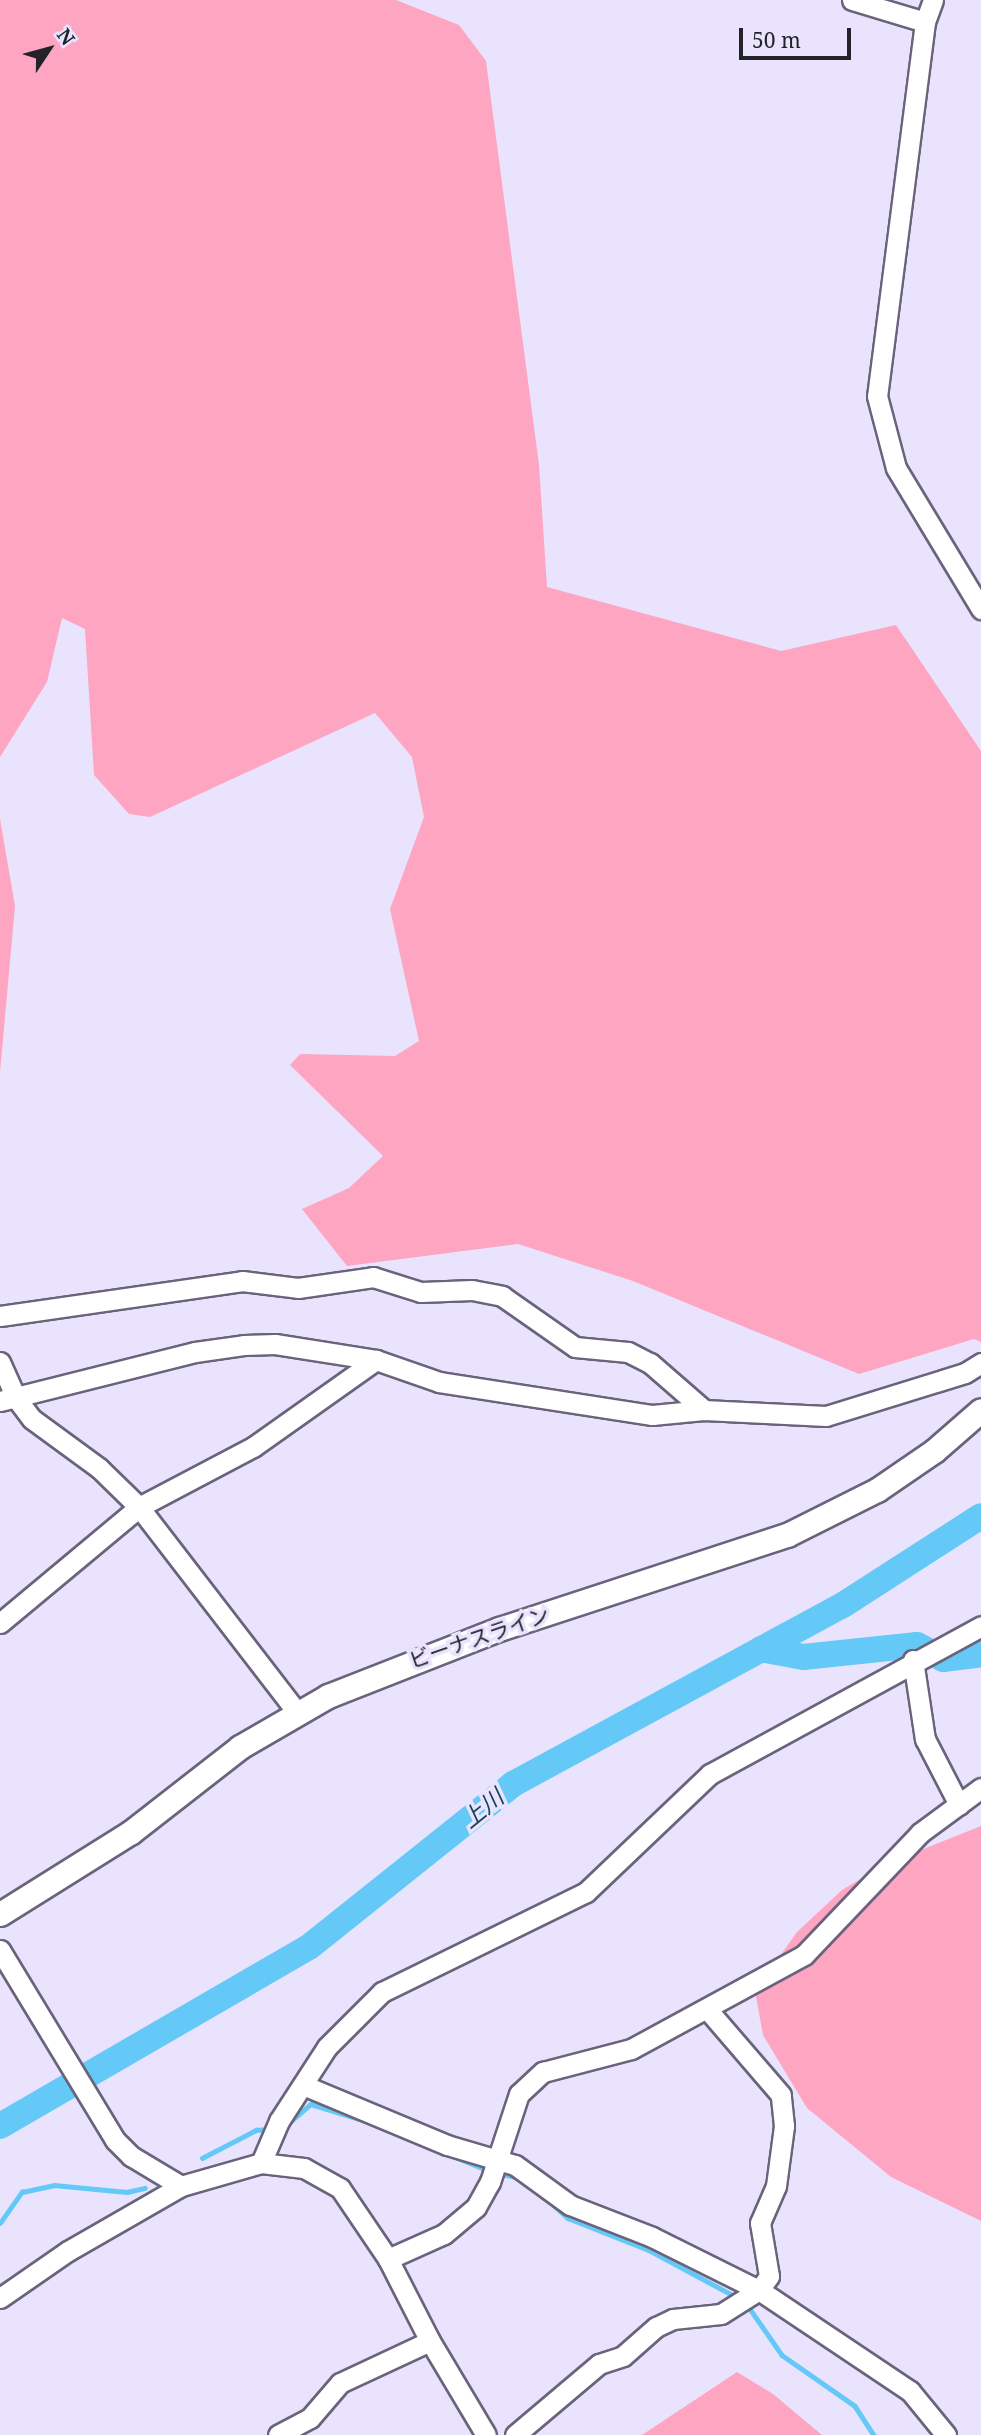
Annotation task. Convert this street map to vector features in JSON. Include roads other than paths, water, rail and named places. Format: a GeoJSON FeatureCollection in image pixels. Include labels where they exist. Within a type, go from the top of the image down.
{"type":"FeatureCollection","features":[{"type":"Feature","properties":{"kind":"main road","name":"ビーナスライン"},"geometry":{"type":"LineString","coordinates":[[0,1914],[131,1832],[240,1747],[297,1712],[395,1667],[499,1629],[787,1535],[877,1490],[934,1451],[981,1410]]}},
{"type":"Feature","properties":{"kind":"street"},"geometry":{"type":"LineString","coordinates":[[852,0],[925,22]]}},
{"type":"Feature","properties":{"kind":"street"},"geometry":{"type":"LineString","coordinates":[[933,0],[925,22],[877,396],[895,468],[981,609]]}},
{"type":"Feature","properties":{"kind":"street"},"geometry":{"type":"LineString","coordinates":[[0,1316],[242,1281],[298,1288],[373,1278],[421,1292],[472,1290],[502,1296],[575,1347],[628,1352],[639,1357],[704,1410]]}},
{"type":"Feature","properties":{"kind":"street"},"geometry":{"type":"LineString","coordinates":[[8,1400],[195,1352],[275,1344],[376,1360],[439,1382],[579,1406],[652,1415],[704,1410],[826,1416],[965,1373],[981,1363]]}},
{"type":"Feature","properties":{"kind":"street"},"geometry":{"type":"LineString","coordinates":[[0,1623],[139,1507],[253,1447],[376,1360]]}},
{"type":"Feature","properties":{"kind":"street"},"geometry":{"type":"LineString","coordinates":[[0,1362],[8,1400],[99,1468],[139,1507],[297,1712]]}},
{"type":"Feature","properties":{"kind":"street"},"geometry":{"type":"LineString","coordinates":[[261,2163],[279,2121],[327,2047],[382,1992],[586,1892],[710,1774],[924,1654],[981,1626]]}},
{"type":"Feature","properties":{"kind":"street"},"geometry":{"type":"LineString","coordinates":[[924,1654],[925,1739],[959,1805]]}},
{"type":"Feature","properties":{"kind":"street"},"geometry":{"type":"LineString","coordinates":[[388,2259],[459,2224],[490,2182],[495,2160],[519,2094],[543,2072],[631,2049],[708,2010],[804,1955],[919,1833],[981,1788]]}},
{"type":"Feature","properties":{"kind":"street"},"geometry":{"type":"LineString","coordinates":[[0,1950],[36,2004],[115,2140],[131,2156],[181,2186]]}},
{"type":"Feature","properties":{"kind":"street"},"geometry":{"type":"LineString","coordinates":[[515,2435],[599,2364],[623,2356],[656,2327],[673,2319],[721,2314],[755,2293],[769,2276],[760,2223],[776,2186],[784,2126],[781,2095],[708,2010]]}},
{"type":"Feature","properties":{"kind":"street"},"geometry":{"type":"LineString","coordinates":[[303,2085],[447,2144],[526,2170],[570,2205],[652,2237],[755,2293],[910,2391],[946,2435]]}},
{"type":"Feature","properties":{"kind":"street"},"geometry":{"type":"LineString","coordinates":[[0,2298],[68,2251],[181,2186],[261,2163],[304,2168],[340,2188],[388,2259],[430,2341],[486,2435]]}},
{"type":"Feature","properties":{"kind":"street"},"geometry":{"type":"LineString","coordinates":[[278,2435],[310,2418],[340,2383],[430,2341]]}},
{"type":"Feature","properties":{"kind":"waterway","name":"上川"},"geometry":{"type":"LineString","coordinates":[[0,2126],[309,1947],[513,1784],[843,1605],[981,1516]]}},
{"type":"Feature","properties":{"kind":"waterway"},"geometry":{"type":"LineString","coordinates":[[761,1649],[803,1657],[917,1645],[943,1659],[981,1654]]}},
{"type":"Feature","properties":{"kind":"waterway"},"geometry":{"type":"LineString","coordinates":[[283,2128],[311,2104],[366,2121]]}},
{"type":"Feature","properties":{"kind":"waterway"},"geometry":{"type":"LineString","coordinates":[[202,2158],[256,2130],[270,2129]]}},
{"type":"Feature","properties":{"kind":"waterway"},"geometry":{"type":"LineString","coordinates":[[446,2153],[489,2171]]}},
{"type":"Feature","properties":{"kind":"waterway"},"geometry":{"type":"LineString","coordinates":[[498,2173],[520,2178]]}},
{"type":"Feature","properties":{"kind":"waterway"},"geometry":{"type":"LineString","coordinates":[[0,2223],[22,2192],[54,2185],[127,2192],[145,2188]]}},
{"type":"Feature","properties":{"kind":"waterway"},"geometry":{"type":"LineString","coordinates":[[548,2200],[568,2218],[649,2250],[738,2298]]}},
{"type":"Feature","properties":{"kind":"waterway"},"geometry":{"type":"LineString","coordinates":[[748,2306],[782,2355],[855,2406],[874,2435]]}}]}
